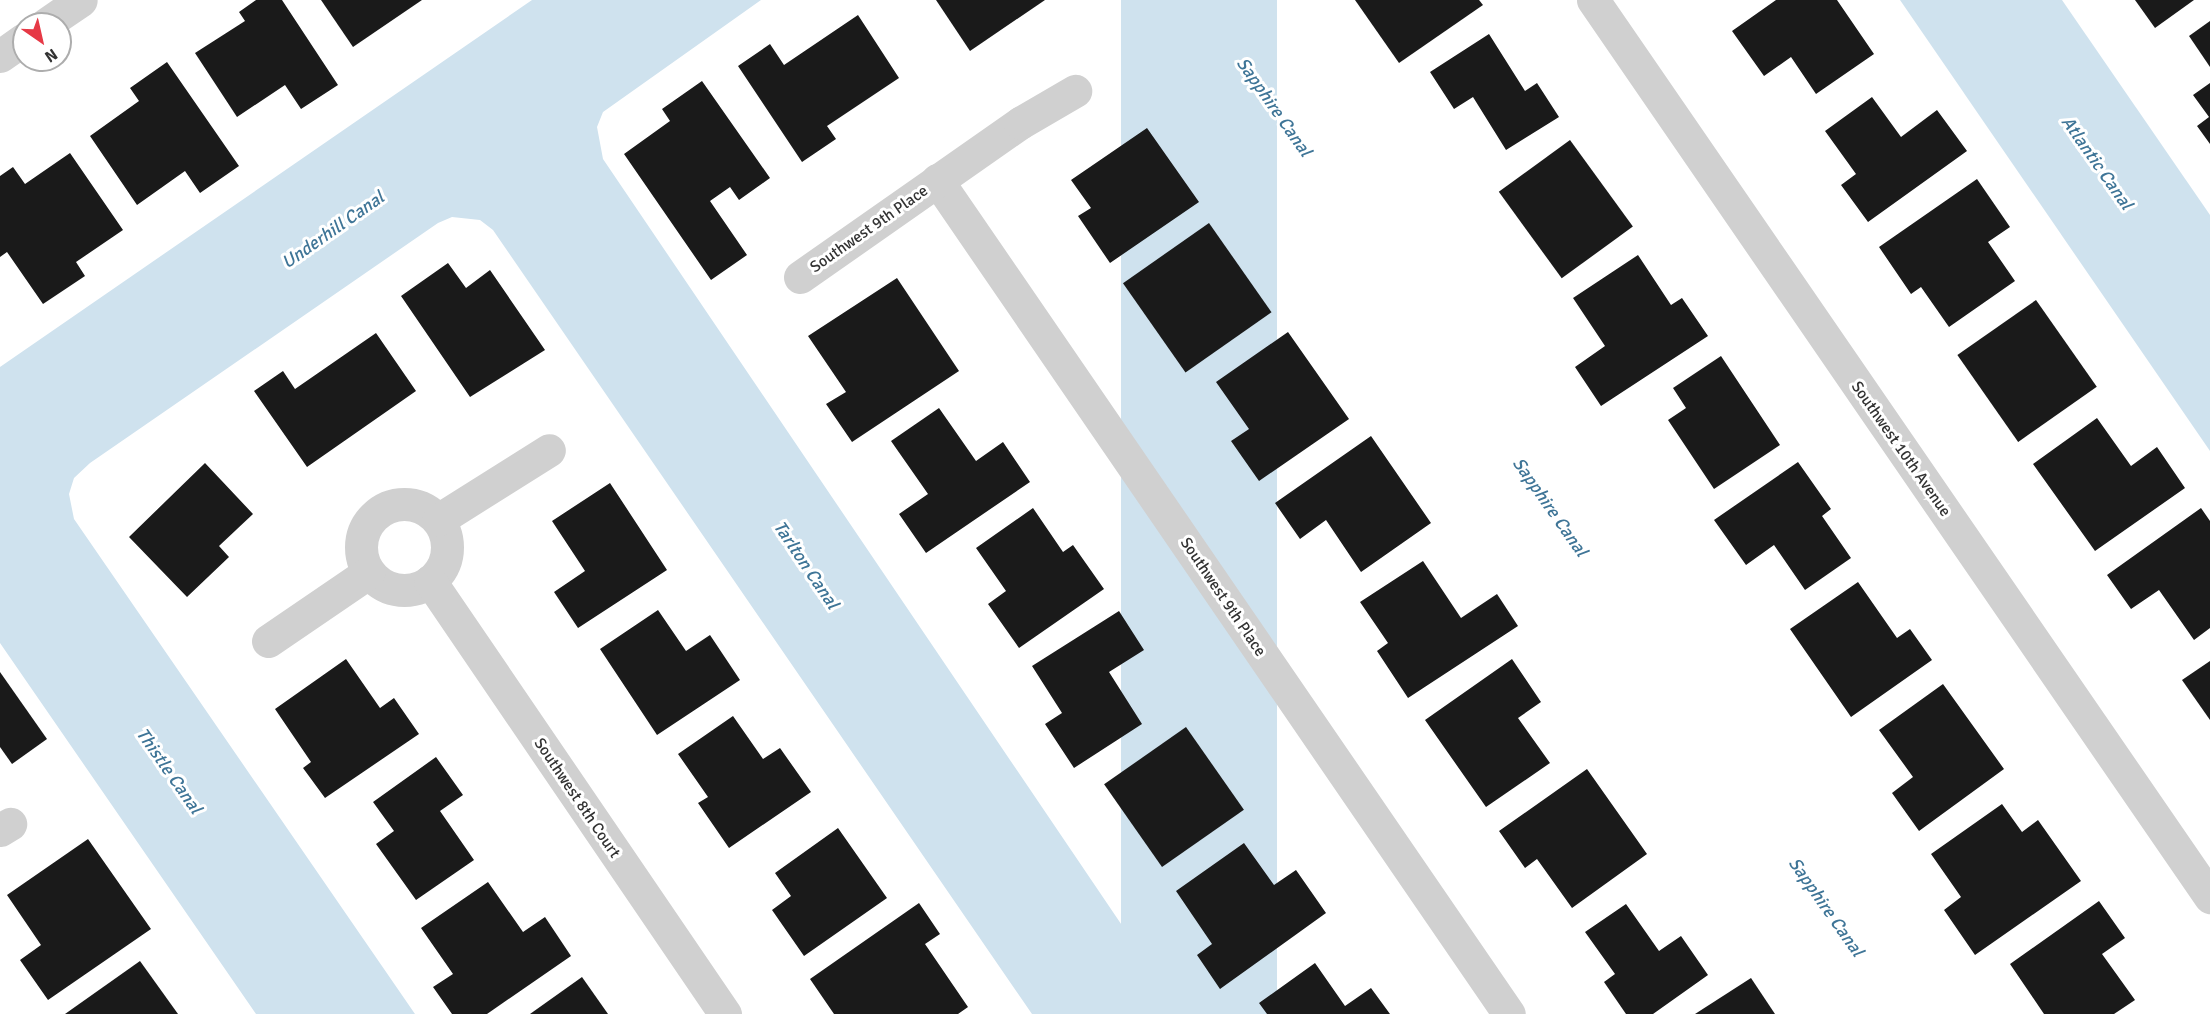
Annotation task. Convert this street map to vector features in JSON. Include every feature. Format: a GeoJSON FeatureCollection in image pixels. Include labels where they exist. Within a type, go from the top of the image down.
{"type":"FeatureCollection","features":[{"type":"Feature","properties":{"kind":"street"},"geometry":{"type":"LineString","coordinates":[[64,12],[81,0]]}},
{"type":"Feature","properties":{"kind":"street","name":"Southwest 10th Avenue"},"geometry":{"type":"LineString","coordinates":[[1593,0],[2210,897]]}},
{"type":"Feature","properties":{"kind":"street","name":"Southwest 9th Place"},"geometry":{"type":"LineString","coordinates":[[800,278],[937,180],[1075,91]]}},
{"type":"Feature","properties":{"kind":"street","name":"Southwest 9th Place"},"geometry":{"type":"LineString","coordinates":[[937,180],[1509,1014]]}},
{"type":"Feature","properties":{"kind":"street"},"geometry":{"type":"LineString","coordinates":[[438,520],[549,450]]}},
{"type":"Feature","properties":{"kind":"street"},"geometry":{"type":"LineString","coordinates":[[399,504],[427,510],[438,520],[448,546],[446,559],[430,582],[404,590],[391,588],[369,572],[361,544],[373,517],[399,504]]}},
{"type":"Feature","properties":{"kind":"street"},"geometry":{"type":"LineString","coordinates":[[267,641],[369,572]]}},
{"type":"Feature","properties":{"kind":"street","name":"Southwest 8th Court"},"geometry":{"type":"LineString","coordinates":[[430,582],[725,1014]]}},
{"type":"Feature","properties":{"kind":"water"},"geometry":{"type":"Polygon","coordinates":[[[532,0],[761,0],[603,112],[597,127],[603,159],[1182,1014],[1032,1014],[493,230],[480,220],[452,217],[438,223],[90,463],[74,478],[69,494],[74,519],[415,1014],[256,1014],[0,643],[0,367],[532,0]]]}},
{"type":"Feature","properties":{"kind":"water","name":"Sapphire Canal"},"geometry":{"type":"Polygon","coordinates":[[[1121,0],[1277,0],[1277,1014],[1121,1014],[1121,0]]]}},
{"type":"Feature","properties":{"kind":"water","name":"Atlantic Canal"},"geometry":{"type":"Polygon","coordinates":[[[1900,0],[2062,0],[2210,215],[2210,451],[1900,0]]]}},
{"type":"Feature","properties":{"kind":"building"},"geometry":{"type":"Polygon","coordinates":[[[256,0],[282,0],[338,85],[301,109],[285,85],[237,117],[195,53],[245,21],[239,12],[256,0]]]}},
{"type":"Feature","properties":{"kind":"building"},"geometry":{"type":"Polygon","coordinates":[[[321,0],[422,0],[353,47],[321,0]]]}},
{"type":"Feature","properties":{"kind":"building"},"geometry":{"type":"Polygon","coordinates":[[[936,0],[1045,0],[970,51],[936,0]]]}},
{"type":"Feature","properties":{"kind":"building"},"geometry":{"type":"Polygon","coordinates":[[[1355,0],[1479,0],[1483,5],[1399,63],[1355,0]]]}},
{"type":"Feature","properties":{"kind":"building"},"geometry":{"type":"Polygon","coordinates":[[[1776,0],[1837,0],[1874,54],[1816,94],[1791,57],[1764,76],[1732,31],[1776,0]]]}},
{"type":"Feature","properties":{"kind":"building"},"geometry":{"type":"Polygon","coordinates":[[[2135,0],[2194,0],[2155,28],[2135,0]]]}},
{"type":"Feature","properties":{"kind":"building"},"geometry":{"type":"Polygon","coordinates":[[[858,15],[899,78],[827,126],[836,139],[802,162],[738,66],[770,44],[784,65],[858,15]]]}},
{"type":"Feature","properties":{"kind":"building"},"geometry":{"type":"Polygon","coordinates":[[[2210,21],[2210,67],[2189,36],[2210,21]]]}},
{"type":"Feature","properties":{"kind":"building"},"geometry":{"type":"Polygon","coordinates":[[[1489,34],[1525,91],[1537,83],[1559,117],[1506,150],[1473,97],[1454,109],[1430,72],[1489,34]]]}},
{"type":"Feature","properties":{"kind":"building"},"geometry":{"type":"Polygon","coordinates":[[[167,62],[239,166],[200,193],[185,171],[137,205],[90,136],[139,101],[130,88],[167,62]]]}},
{"type":"Feature","properties":{"kind":"building"},"geometry":{"type":"Polygon","coordinates":[[[702,81],[770,178],[739,200],[730,187],[710,201],[747,255],[711,280],[624,154],[670,121],[662,109],[702,81]]]}},
{"type":"Feature","properties":{"kind":"building"},"geometry":{"type":"Polygon","coordinates":[[[2210,83],[2210,144],[2197,126],[2209,117],[2193,95],[2210,83]]]}},
{"type":"Feature","properties":{"kind":"building"},"geometry":{"type":"Polygon","coordinates":[[[1872,97],[1901,137],[1937,110],[1967,151],[1868,222],[1841,185],[1856,174],[1825,131],[1872,97]]]}},
{"type":"Feature","properties":{"kind":"building"},"geometry":{"type":"Polygon","coordinates":[[[1147,128],[1199,202],[1110,263],[1078,216],[1091,208],[1071,180],[1147,128]]]}},
{"type":"Feature","properties":{"kind":"building"},"geometry":{"type":"Polygon","coordinates":[[[1570,140],[1633,227],[1562,278],[1499,192],[1570,140]]]}},
{"type":"Feature","properties":{"kind":"building"},"geometry":{"type":"Polygon","coordinates":[[[70,153],[123,230],[76,262],[85,276],[43,304],[7,252],[0,257],[0,176],[13,167],[25,184],[70,153]]]}},
{"type":"Feature","properties":{"kind":"building"},"geometry":{"type":"Polygon","coordinates":[[[1977,179],[2010,227],[1988,242],[2015,281],[1949,327],[1921,287],[1911,294],[1879,247],[1977,179]]]}},
{"type":"Feature","properties":{"kind":"building"},"geometry":{"type":"Polygon","coordinates":[[[1209,223],[1272,312],[1186,373],[1123,283],[1209,223]]]}},
{"type":"Feature","properties":{"kind":"building"},"geometry":{"type":"Polygon","coordinates":[[[1638,255],[1671,305],[1682,298],[1708,336],[1601,406],[1575,367],[1605,346],[1573,298],[1638,255]]]}},
{"type":"Feature","properties":{"kind":"building"},"geometry":{"type":"Polygon","coordinates":[[[448,263],[466,288],[490,270],[545,350],[470,397],[401,296],[448,263]]]}},
{"type":"Feature","properties":{"kind":"building"},"geometry":{"type":"Polygon","coordinates":[[[897,278],[959,371],[852,442],[826,404],[846,392],[808,336],[897,278]]]}},
{"type":"Feature","properties":{"kind":"building"},"geometry":{"type":"Polygon","coordinates":[[[2036,300],[2097,387],[2018,442],[1957,355],[2036,300]]]}},
{"type":"Feature","properties":{"kind":"building"},"geometry":{"type":"Polygon","coordinates":[[[1288,332],[1349,419],[1259,481],[1231,441],[1249,429],[1216,382],[1288,332]]]}},
{"type":"Feature","properties":{"kind":"building"},"geometry":{"type":"Polygon","coordinates":[[[376,333],[416,391],[307,467],[254,391],[283,371],[295,389],[376,333]]]}},
{"type":"Feature","properties":{"kind":"building"},"geometry":{"type":"Polygon","coordinates":[[[1721,356],[1780,445],[1714,489],[1668,420],[1686,408],[1673,388],[1721,356]]]}},
{"type":"Feature","properties":{"kind":"building"},"geometry":{"type":"Polygon","coordinates":[[[939,408],[976,461],[1003,442],[1030,482],[926,553],[899,514],[928,494],[891,441],[939,408]]]}},
{"type":"Feature","properties":{"kind":"building"},"geometry":{"type":"Polygon","coordinates":[[[2097,418],[2131,466],[2157,447],[2185,488],[2095,551],[2033,464],[2097,418]]]}},
{"type":"Feature","properties":{"kind":"building"},"geometry":{"type":"Polygon","coordinates":[[[1371,436],[1431,523],[1361,572],[1326,520],[1300,539],[1275,503],[1371,436]]]}},
{"type":"Feature","properties":{"kind":"building"},"geometry":{"type":"Polygon","coordinates":[[[1798,462],[1831,509],[1822,516],[1851,558],[1805,590],[1774,545],[1746,565],[1714,520],[1798,462]]]}},
{"type":"Feature","properties":{"kind":"building"},"geometry":{"type":"Polygon","coordinates":[[[205,463],[253,514],[219,546],[229,557],[187,597],[129,537],[205,463]]]}},
{"type":"Feature","properties":{"kind":"building"},"geometry":{"type":"Polygon","coordinates":[[[610,483],[667,570],[578,628],[554,592],[585,571],[552,521],[610,483]]]}},
{"type":"Feature","properties":{"kind":"building"},"geometry":{"type":"Polygon","coordinates":[[[1033,508],[1063,552],[1073,545],[1104,589],[1019,648],[988,604],[1006,591],[976,548],[1033,508]]]}},
{"type":"Feature","properties":{"kind":"building"},"geometry":{"type":"Polygon","coordinates":[[[2201,508],[2210,521],[2210,628],[2194,640],[2159,590],[2131,609],[2107,575],[2201,508]]]}},
{"type":"Feature","properties":{"kind":"building"},"geometry":{"type":"Polygon","coordinates":[[[1423,561],[1461,618],[1497,594],[1518,626],[1408,698],[1377,651],[1388,643],[1360,602],[1423,561]]]}},
{"type":"Feature","properties":{"kind":"building"},"geometry":{"type":"Polygon","coordinates":[[[1858,582],[1897,638],[1910,629],[1932,660],[1851,717],[1790,629],[1858,582]]]}},
{"type":"Feature","properties":{"kind":"building"},"geometry":{"type":"Polygon","coordinates":[[[658,610],[686,651],[710,635],[740,680],[657,735],[600,649],[658,610]]]}},
{"type":"Feature","properties":{"kind":"building"},"geometry":{"type":"Polygon","coordinates":[[[1119,611],[1144,650],[1109,672],[1142,724],[1074,768],[1045,724],[1062,713],[1032,666],[1119,611]]]}},
{"type":"Feature","properties":{"kind":"building"},"geometry":{"type":"Polygon","coordinates":[[[346,659],[380,708],[394,698],[419,734],[325,798],[303,768],[311,762],[275,709],[346,659]]]}},
{"type":"Feature","properties":{"kind":"building"},"geometry":{"type":"Polygon","coordinates":[[[1512,659],[1541,702],[1518,718],[1550,763],[1486,807],[1425,720],[1512,659]]]}},
{"type":"Feature","properties":{"kind":"building"},"geometry":{"type":"Polygon","coordinates":[[[2210,661],[2210,720],[2182,680],[2210,661]]]}},
{"type":"Feature","properties":{"kind":"building"},"geometry":{"type":"Polygon","coordinates":[[[0,672],[47,739],[12,764],[0,747],[0,672]]]}},
{"type":"Feature","properties":{"kind":"building"},"geometry":{"type":"Polygon","coordinates":[[[1943,684],[2004,769],[1919,831],[1892,793],[1913,777],[1879,730],[1943,684]]]}},
{"type":"Feature","properties":{"kind":"building"},"geometry":{"type":"Polygon","coordinates":[[[733,716],[763,759],[780,748],[811,792],[729,848],[698,803],[708,797],[678,754],[733,716]]]}},
{"type":"Feature","properties":{"kind":"building"},"geometry":{"type":"Polygon","coordinates":[[[1186,727],[1244,810],[1162,867],[1104,784],[1186,727]]]}},
{"type":"Feature","properties":{"kind":"building"},"geometry":{"type":"Polygon","coordinates":[[[436,757],[463,795],[440,811],[474,860],[416,900],[376,844],[394,831],[373,802],[436,757]]]}},
{"type":"Feature","properties":{"kind":"building"},"geometry":{"type":"Polygon","coordinates":[[[1587,769],[1647,854],[1572,908],[1537,859],[1525,868],[1499,831],[1587,769]]]}},
{"type":"Feature","properties":{"kind":"building"},"geometry":{"type":"Polygon","coordinates":[[[2002,804],[2022,832],[2038,820],[2081,881],[1975,955],[1944,910],[1961,897],[1931,854],[2002,804]]]}},
{"type":"Feature","properties":{"kind":"building"},"geometry":{"type":"Polygon","coordinates":[[[838,828],[887,898],[804,956],[772,910],[791,896],[775,873],[838,828]]]}},
{"type":"Feature","properties":{"kind":"building"},"geometry":{"type":"Polygon","coordinates":[[[88,839],[151,929],[48,1000],[20,960],[41,945],[7,895],[88,839]]]}},
{"type":"Feature","properties":{"kind":"building"},"geometry":{"type":"Polygon","coordinates":[[[1244,843],[1274,885],[1296,870],[1326,913],[1220,989],[1197,955],[1212,944],[1176,891],[1244,843]]]}},
{"type":"Feature","properties":{"kind":"building"},"geometry":{"type":"Polygon","coordinates":[[[488,882],[523,932],[545,917],[571,956],[487,1014],[452,1014],[433,987],[453,974],[421,928],[488,882]]]}},
{"type":"Feature","properties":{"kind":"building"},"geometry":{"type":"Polygon","coordinates":[[[2099,901],[2125,938],[2102,954],[2135,1000],[2114,1014],[2044,1014],[2010,964],[2099,901]]]}},
{"type":"Feature","properties":{"kind":"building"},"geometry":{"type":"Polygon","coordinates":[[[919,903],[940,934],[925,944],[968,1007],[958,1014],[834,1014],[810,979],[919,903]]]}},
{"type":"Feature","properties":{"kind":"building"},"geometry":{"type":"Polygon","coordinates":[[[1626,904],[1659,951],[1681,936],[1708,975],[1653,1014],[1626,1014],[1604,982],[1615,974],[1585,932],[1626,904]]]}},
{"type":"Feature","properties":{"kind":"building"},"geometry":{"type":"Polygon","coordinates":[[[140,961],[178,1014],[65,1014],[140,961]]]}},
{"type":"Feature","properties":{"kind":"building"},"geometry":{"type":"Polygon","coordinates":[[[1315,963],[1345,1006],[1371,988],[1390,1014],[1267,1014],[1259,1003],[1315,963]]]}},
{"type":"Feature","properties":{"kind":"building"},"geometry":{"type":"Polygon","coordinates":[[[582,977],[608,1014],[530,1014],[582,977]]]}},
{"type":"Feature","properties":{"kind":"building"},"geometry":{"type":"Polygon","coordinates":[[[1751,978],[1775,1014],[1695,1014],[1751,978]]]}},
{"type":"Feature","properties":{"kind":"water label","name":"Underhill Canal"},"geometry":{"type":"Point","coordinates":[333,230]}},
{"type":"Feature","properties":{"kind":"water label","name":"Tarlton Canal"},"geometry":{"type":"Point","coordinates":[806,565]}},
{"type":"Feature","properties":{"kind":"water label","name":"Thistle Canal"},"geometry":{"type":"Point","coordinates":[169,771]}}]}
